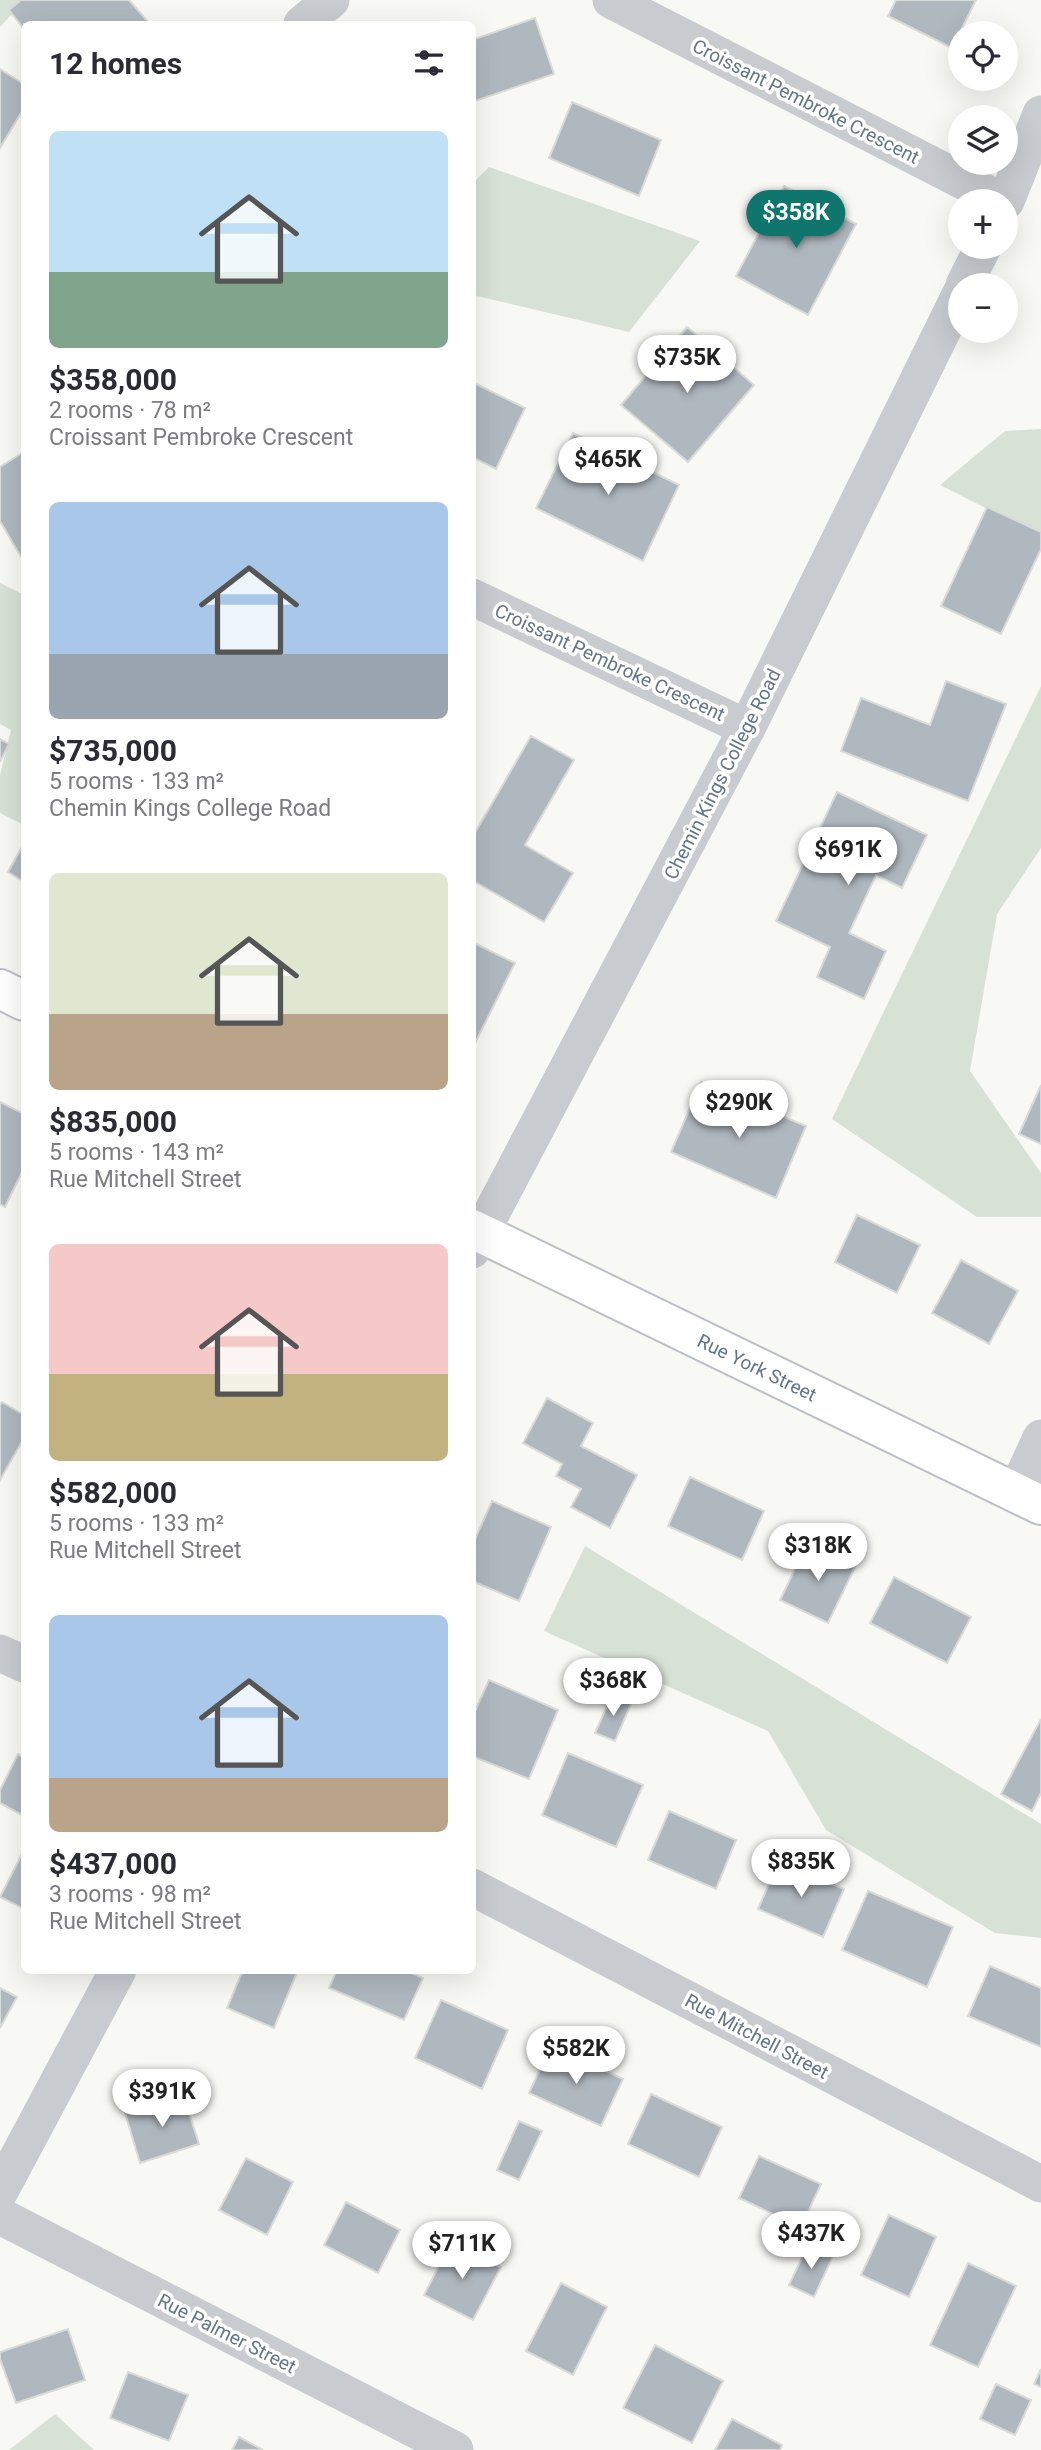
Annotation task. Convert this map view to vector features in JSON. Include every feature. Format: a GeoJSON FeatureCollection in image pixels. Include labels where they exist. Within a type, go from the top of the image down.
{"type":"FeatureCollection","features":[{"type":"Feature","properties":{"kind":"street"},"geometry":{"type":"LineString","coordinates":[[306,21],[331,0]]}},
{"type":"Feature","properties":{"kind":"street","name":"Croissant Pembroke Crescent"},"geometry":{"type":"LineString","coordinates":[[611,0],[981,189]]}},
{"type":"Feature","properties":{"kind":"street"},"geometry":{"type":"LineString","coordinates":[[1009,189],[1041,114]]}},
{"type":"Feature","properties":{"kind":"street","name":"Chemin Kings College Road"},"geometry":{"type":"LineString","coordinates":[[476,1236],[747,728],[948,319]]}},
{"type":"Feature","properties":{"kind":"street","name":"Croissant Pembroke Crescent"},"geometry":{"type":"LineString","coordinates":[[476,599],[747,728]]}},
{"type":"Feature","properties":{"kind":"street"},"geometry":{"type":"LineString","coordinates":[[0,989],[21,1000]]}},
{"type":"Feature","properties":{"kind":"street","name":"Rue York Street"},"geometry":{"type":"LineString","coordinates":[[476,1238],[1029,1498]]}},
{"type":"Feature","properties":{"kind":"street"},"geometry":{"type":"LineString","coordinates":[[1029,1498],[1041,1438]]}},
{"type":"Feature","properties":{"kind":"street"},"geometry":{"type":"LineString","coordinates":[[0,1653],[21,1663]]}},
{"type":"Feature","properties":{"kind":"street","name":"Rue Mitchell Street"},"geometry":{"type":"LineString","coordinates":[[476,1889],[1041,2184]]}},
{"type":"Feature","properties":{"kind":"street"},"geometry":{"type":"LineString","coordinates":[[0,2191],[116,1974]]}},
{"type":"Feature","properties":{"kind":"street","name":"Rue Palmer Street"},"geometry":{"type":"LineString","coordinates":[[0,2216],[455,2450]]}},
{"type":"Feature","properties":{"kind":"shaded area"},"geometry":{"type":"Polygon","coordinates":[[[0,0],[25,0],[0,27],[0,0]]]}},
{"type":"Feature","properties":{"kind":"shaded area"},"geometry":{"type":"Polygon","coordinates":[[[489,167],[700,241],[629,332],[476,296],[476,180],[489,167]]]}},
{"type":"Feature","properties":{"kind":"shaded area"},"geometry":{"type":"Polygon","coordinates":[[[1041,429],[1041,536],[940,485],[1005,431],[1041,429]]]}},
{"type":"Feature","properties":{"kind":"shaded area"},"geometry":{"type":"Polygon","coordinates":[[[0,583],[21,594],[21,824],[0,813],[0,775],[11,730],[0,724],[0,583]]]}},
{"type":"Feature","properties":{"kind":"shaded area"},"geometry":{"type":"Polygon","coordinates":[[[1041,686],[1041,848],[997,914],[970,1071],[1041,1173],[1041,1217],[977,1217],[832,1119],[1041,686]]]}},
{"type":"Feature","properties":{"kind":"shaded area"},"geometry":{"type":"Polygon","coordinates":[[[585,1546],[1041,1824],[1041,1938],[995,1933],[826,1830],[768,1731],[544,1631],[585,1546]]]}},
{"type":"Feature","properties":{"kind":"shaded area"},"geometry":{"type":"Polygon","coordinates":[[[55,2414],[94,2450],[9,2450],[55,2414]]]}},
{"type":"Feature","properties":{"kind":"building"},"geometry":{"type":"Polygon","coordinates":[[[21,0],[129,0],[147,21],[21,21],[21,25],[9,10],[21,0]]]}},
{"type":"Feature","properties":{"kind":"building"},"geometry":{"type":"Polygon","coordinates":[[[896,0],[976,0],[966,21],[948,21],[948,46],[888,16],[896,0]]]}},
{"type":"Feature","properties":{"kind":"building"},"geometry":{"type":"Polygon","coordinates":[[[535,18],[554,74],[476,101],[476,39],[535,18]]]}},
{"type":"Feature","properties":{"kind":"building"},"geometry":{"type":"Polygon","coordinates":[[[0,69],[21,82],[21,113],[0,148],[0,69]]]}},
{"type":"Feature","properties":{"kind":"building"},"geometry":{"type":"Polygon","coordinates":[[[572,102],[661,140],[639,196],[549,158],[572,102]]]}},
{"type":"Feature","properties":{"kind":"building"},"geometry":{"type":"Polygon","coordinates":[[[784,186],[856,224],[808,315],[736,276],[784,186]]]}},
{"type":"Feature","properties":{"kind":"building"},"geometry":{"type":"Polygon","coordinates":[[[687,327],[754,385],[688,462],[621,405],[687,327]]]}},
{"type":"Feature","properties":{"kind":"building"},"geometry":{"type":"Polygon","coordinates":[[[476,384],[525,408],[496,469],[476,459],[476,384]]]}},
{"type":"Feature","properties":{"kind":"building"},"geometry":{"type":"Polygon","coordinates":[[[573,433],[679,485],[643,561],[536,508],[573,433]]]}},
{"type":"Feature","properties":{"kind":"building"},"geometry":{"type":"Polygon","coordinates":[[[21,454],[21,557],[0,521],[0,467],[21,454]]]}},
{"type":"Feature","properties":{"kind":"building"},"geometry":{"type":"Polygon","coordinates":[[[987,507],[1041,532],[1041,549],[1001,634],[941,606],[987,507]]]}},
{"type":"Feature","properties":{"kind":"building"},"geometry":{"type":"Polygon","coordinates":[[[946,681],[1006,704],[968,801],[841,751],[861,698],[930,725],[946,681]]]}},
{"type":"Feature","properties":{"kind":"building"},"geometry":{"type":"Polygon","coordinates":[[[531,736],[574,760],[525,845],[573,873],[544,922],[476,882],[476,831],[531,736]]]}},
{"type":"Feature","properties":{"kind":"building"},"geometry":{"type":"Polygon","coordinates":[[[0,739],[9,744],[0,762],[0,739]]]}},
{"type":"Feature","properties":{"kind":"building"},"geometry":{"type":"Polygon","coordinates":[[[837,792],[927,835],[902,888],[876,875],[849,933],[886,951],[864,999],[817,977],[830,947],[776,921],[837,792]]]}},
{"type":"Feature","properties":{"kind":"building"},"geometry":{"type":"Polygon","coordinates":[[[21,848],[21,880],[8,872],[21,848]]]}},
{"type":"Feature","properties":{"kind":"building"},"geometry":{"type":"Polygon","coordinates":[[[476,944],[515,963],[476,1041],[476,944]]]}},
{"type":"Feature","properties":{"kind":"building"},"geometry":{"type":"Polygon","coordinates":[[[701,1082],[806,1126],[776,1198],[671,1152],[701,1082]]]}},
{"type":"Feature","properties":{"kind":"building"},"geometry":{"type":"Polygon","coordinates":[[[1041,1085],[1041,1144],[1019,1134],[1041,1085]]]}},
{"type":"Feature","properties":{"kind":"building"},"geometry":{"type":"Polygon","coordinates":[[[0,1102],[21,1112],[21,1174],[5,1207],[0,1204],[0,1102]]]}},
{"type":"Feature","properties":{"kind":"building"},"geometry":{"type":"Polygon","coordinates":[[[857,1215],[920,1245],[897,1293],[835,1262],[857,1215]]]}},
{"type":"Feature","properties":{"kind":"building"},"geometry":{"type":"Polygon","coordinates":[[[961,1260],[1018,1291],[989,1344],[932,1313],[961,1260]]]}},
{"type":"Feature","properties":{"kind":"building"},"geometry":{"type":"Polygon","coordinates":[[[547,1398],[593,1423],[581,1446],[637,1475],[610,1528],[571,1507],[581,1489],[556,1476],[562,1464],[523,1443],[547,1398]]]}},
{"type":"Feature","properties":{"kind":"building"},"geometry":{"type":"Polygon","coordinates":[[[2,1402],[21,1413],[21,1443],[0,1480],[2,1402]]]}},
{"type":"Feature","properties":{"kind":"building"},"geometry":{"type":"Polygon","coordinates":[[[690,1477],[764,1511],[742,1560],[668,1526],[690,1477]]]}},
{"type":"Feature","properties":{"kind":"building"},"geometry":{"type":"Polygon","coordinates":[[[492,1501],[551,1527],[519,1601],[476,1583],[476,1537],[492,1501]]]}},
{"type":"Feature","properties":{"kind":"building"},"geometry":{"type":"Polygon","coordinates":[[[808,1542],[856,1565],[828,1623],[780,1600],[808,1542]]]}},
{"type":"Feature","properties":{"kind":"building"},"geometry":{"type":"Polygon","coordinates":[[[894,1577],[971,1617],[947,1663],[870,1623],[894,1577]]]}},
{"type":"Feature","properties":{"kind":"building"},"geometry":{"type":"Polygon","coordinates":[[[489,1680],[558,1710],[529,1779],[476,1758],[476,1709],[489,1680]]]}},
{"type":"Feature","properties":{"kind":"building"},"geometry":{"type":"Polygon","coordinates":[[[612,1695],[631,1704],[615,1741],[595,1733],[612,1695]]]}},
{"type":"Feature","properties":{"kind":"building"},"geometry":{"type":"Polygon","coordinates":[[[1041,1719],[1041,1793],[1032,1811],[1001,1794],[1041,1719]]]}},
{"type":"Feature","properties":{"kind":"building"},"geometry":{"type":"Polygon","coordinates":[[[568,1753],[643,1785],[616,1847],[542,1815],[568,1753]]]}},
{"type":"Feature","properties":{"kind":"building"},"geometry":{"type":"Polygon","coordinates":[[[18,1754],[21,1756],[21,1814],[0,1803],[0,1790],[18,1754]]]}},
{"type":"Feature","properties":{"kind":"building"},"geometry":{"type":"Polygon","coordinates":[[[669,1811],[736,1840],[716,1889],[648,1860],[669,1811]]]}},
{"type":"Feature","properties":{"kind":"building"},"geometry":{"type":"Polygon","coordinates":[[[21,1856],[21,1908],[0,1897],[21,1856]]]}},
{"type":"Feature","properties":{"kind":"building"},"geometry":{"type":"Polygon","coordinates":[[[779,1861],[844,1889],[823,1937],[758,1909],[779,1861]]]}},
{"type":"Feature","properties":{"kind":"building"},"geometry":{"type":"Polygon","coordinates":[[[868,1891],[953,1927],[927,1987],[842,1950],[868,1891]]]}},
{"type":"Feature","properties":{"kind":"building"},"geometry":{"type":"Polygon","coordinates":[[[990,1966],[1041,1988],[1041,2047],[968,2016],[990,1966]]]}},
{"type":"Feature","properties":{"kind":"building"},"geometry":{"type":"Polygon","coordinates":[[[241,1974],[296,1974],[274,2028],[227,2008],[241,1974]]]}},
{"type":"Feature","properties":{"kind":"building"},"geometry":{"type":"Polygon","coordinates":[[[335,1974],[414,1974],[423,1978],[404,2020],[329,1988],[335,1974]]]}},
{"type":"Feature","properties":{"kind":"building"},"geometry":{"type":"Polygon","coordinates":[[[0,1988],[17,1997],[0,2028],[0,1988]]]}},
{"type":"Feature","properties":{"kind":"building"},"geometry":{"type":"Polygon","coordinates":[[[441,2000],[508,2030],[482,2089],[415,2058],[441,2000]]]}},
{"type":"Feature","properties":{"kind":"building"},"geometry":{"type":"Polygon","coordinates":[[[551,2045],[623,2079],[601,2126],[529,2093],[551,2045]]]}},
{"type":"Feature","properties":{"kind":"building"},"geometry":{"type":"Polygon","coordinates":[[[183,2094],[199,2144],[140,2163],[125,2113],[183,2094]]]}},
{"type":"Feature","properties":{"kind":"building"},"geometry":{"type":"Polygon","coordinates":[[[651,2094],[722,2127],[699,2177],[628,2144],[651,2094]]]}},
{"type":"Feature","properties":{"kind":"building"},"geometry":{"type":"Polygon","coordinates":[[[519,2121],[542,2131],[519,2180],[497,2170],[519,2121]]]}},
{"type":"Feature","properties":{"kind":"building"},"geometry":{"type":"Polygon","coordinates":[[[759,2156],[821,2184],[801,2227],[739,2198],[759,2156]]]}},
{"type":"Feature","properties":{"kind":"building"},"geometry":{"type":"Polygon","coordinates":[[[246,2158],[293,2182],[267,2235],[219,2210],[246,2158]]]}},
{"type":"Feature","properties":{"kind":"building"},"geometry":{"type":"Polygon","coordinates":[[[346,2202],[400,2230],[378,2273],[324,2245],[346,2202]]]}},
{"type":"Feature","properties":{"kind":"building"},"geometry":{"type":"Polygon","coordinates":[[[889,2215],[936,2237],[909,2297],[861,2275],[889,2215]]]}},
{"type":"Feature","properties":{"kind":"building"},"geometry":{"type":"Polygon","coordinates":[[[451,2242],[501,2267],[473,2320],[424,2295],[451,2242]]]}},
{"type":"Feature","properties":{"kind":"building"},"geometry":{"type":"Polygon","coordinates":[[[808,2245],[833,2256],[814,2297],[789,2285],[808,2245]]]}},
{"type":"Feature","properties":{"kind":"building"},"geometry":{"type":"Polygon","coordinates":[[[968,2263],[1016,2286],[978,2367],[930,2345],[968,2263]]]}},
{"type":"Feature","properties":{"kind":"building"},"geometry":{"type":"Polygon","coordinates":[[[561,2283],[607,2307],[573,2375],[526,2351],[561,2283]]]}},
{"type":"Feature","properties":{"kind":"building"},"geometry":{"type":"Polygon","coordinates":[[[68,2329],[85,2380],[16,2403],[0,2352],[68,2329]]]}},
{"type":"Feature","properties":{"kind":"building"},"geometry":{"type":"Polygon","coordinates":[[[655,2345],[723,2381],[692,2443],[623,2408],[655,2345]]]}},
{"type":"Feature","properties":{"kind":"building"},"geometry":{"type":"Polygon","coordinates":[[[1041,2369],[1041,2387],[1034,2384],[1041,2369]]]}},
{"type":"Feature","properties":{"kind":"building"},"geometry":{"type":"Polygon","coordinates":[[[128,2372],[188,2395],[169,2441],[110,2418],[128,2372]]]}},
{"type":"Feature","properties":{"kind":"building"},"geometry":{"type":"Polygon","coordinates":[[[996,2384],[1031,2400],[1015,2435],[980,2419],[996,2384]]]}},
{"type":"Feature","properties":{"kind":"building"},"geometry":{"type":"Polygon","coordinates":[[[732,2419],[782,2445],[780,2450],[715,2450],[732,2419]]]}},
{"type":"Feature","properties":{"kind":"building"},"geometry":{"type":"Polygon","coordinates":[[[239,2437],[263,2450],[232,2450],[239,2437]]]}}]}
